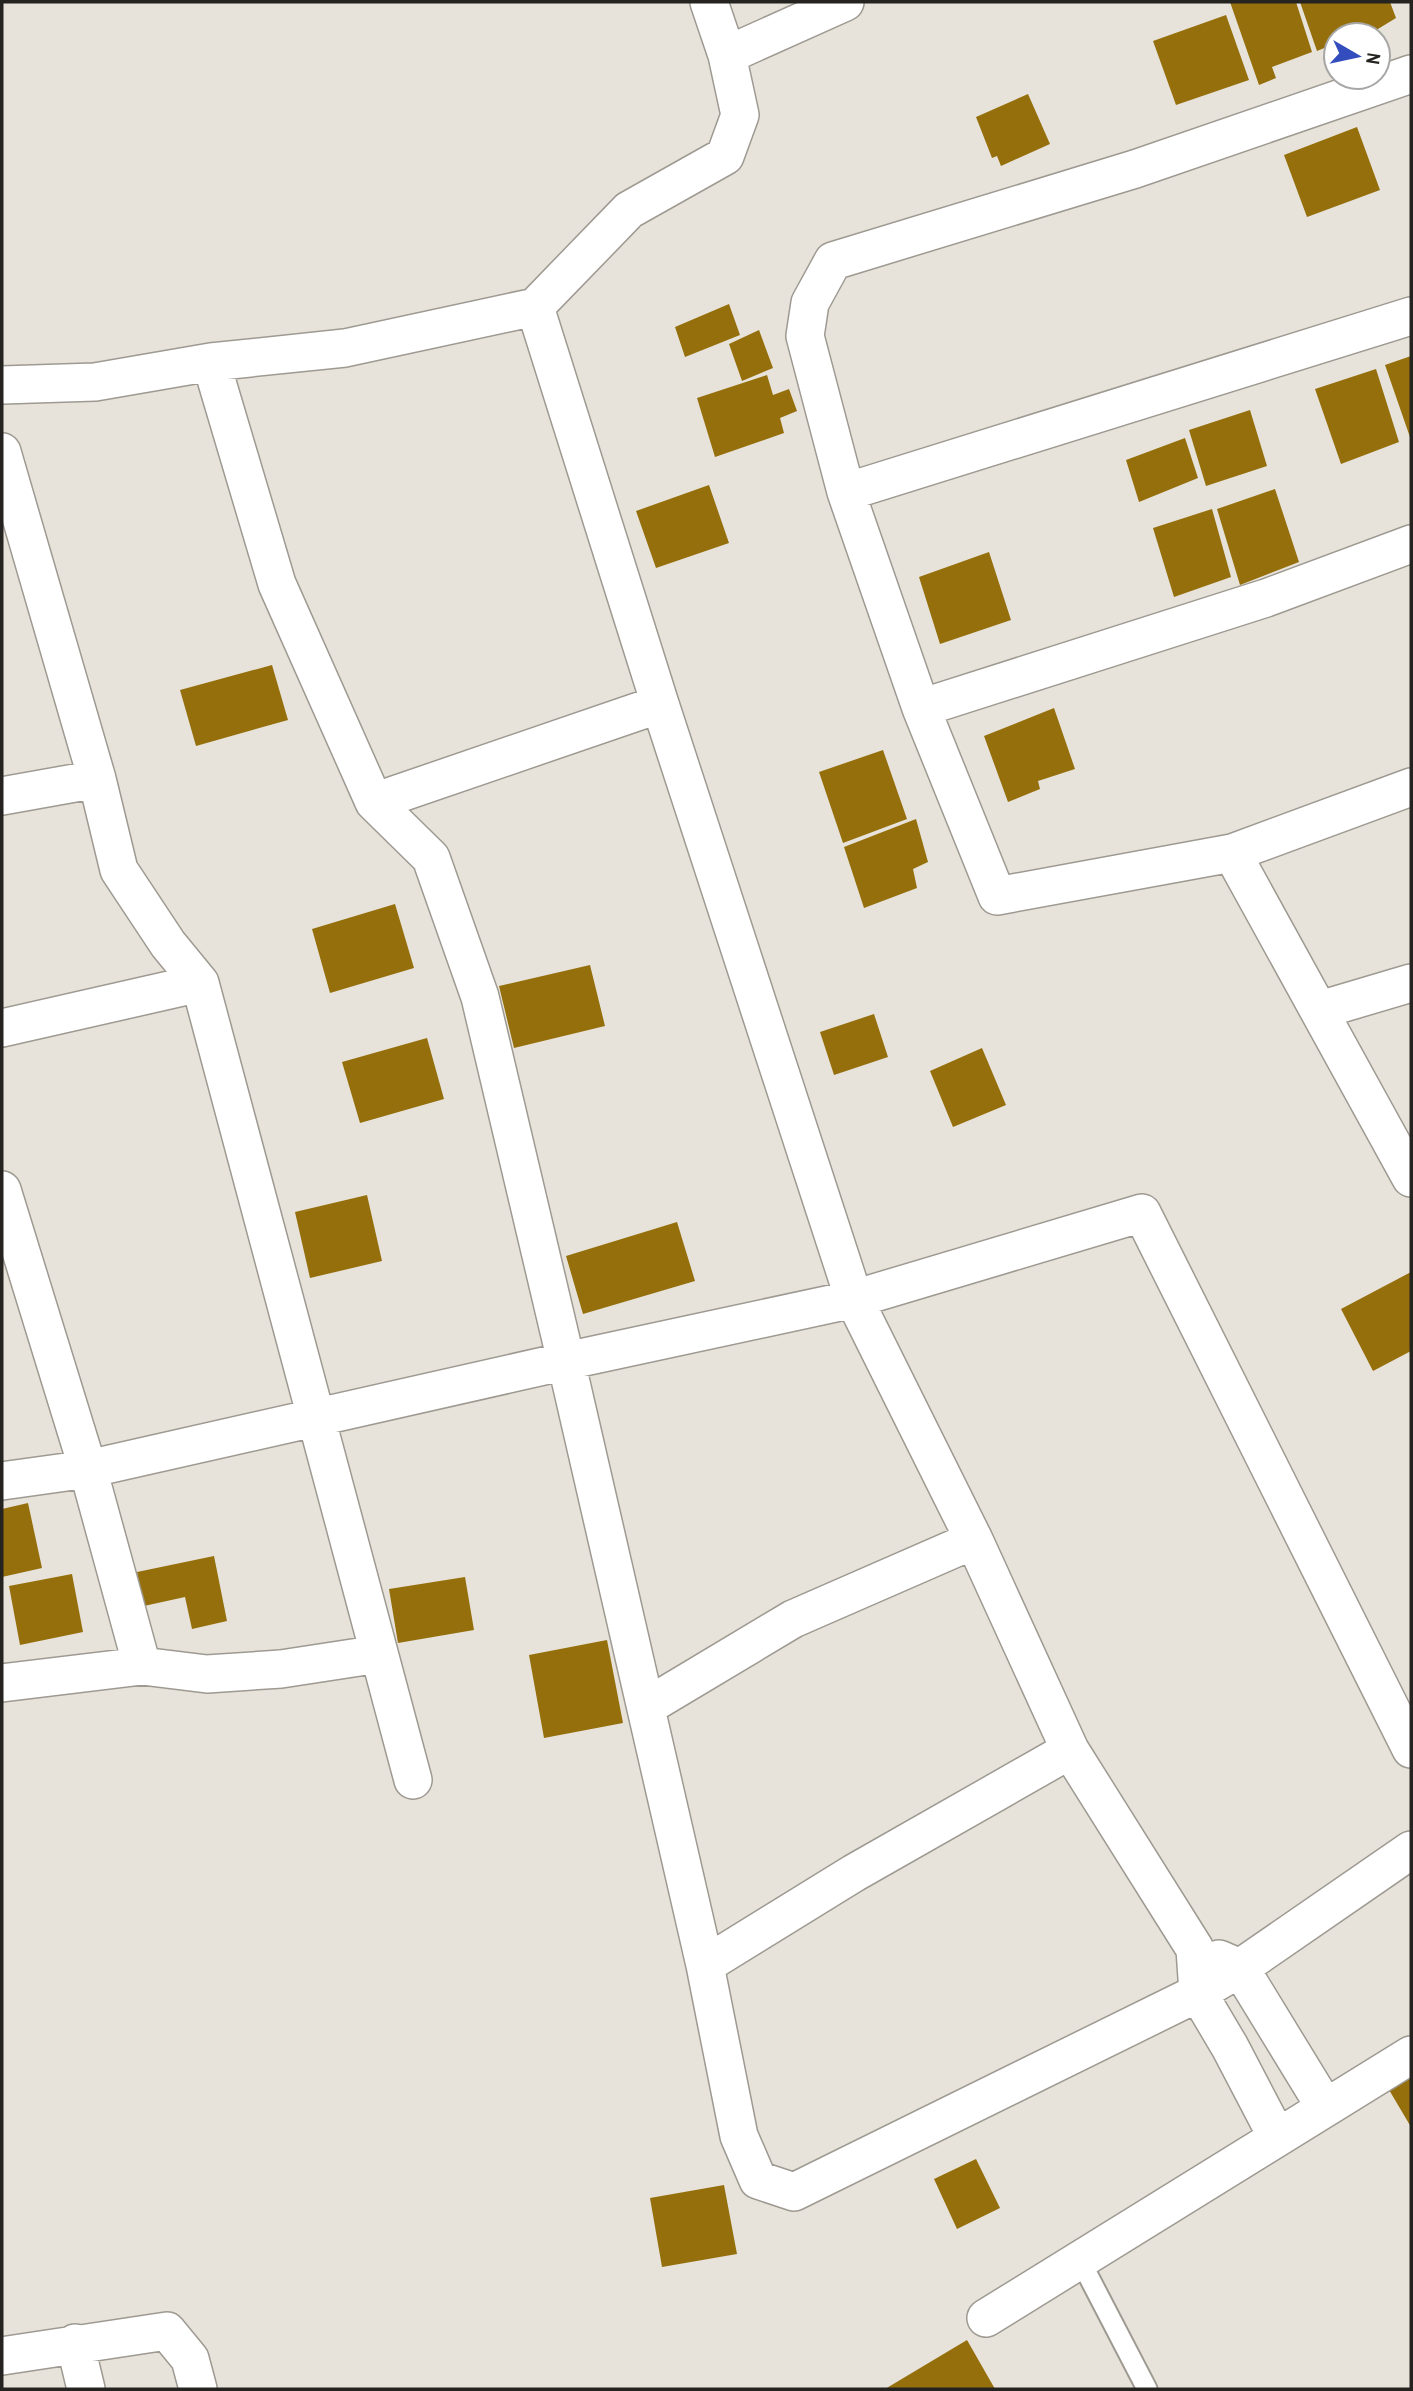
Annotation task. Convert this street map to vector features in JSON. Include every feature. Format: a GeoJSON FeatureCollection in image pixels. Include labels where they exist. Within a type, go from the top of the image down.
{"type":"FeatureCollection","features":[{"type":"Feature","properties":{"kind":"street"},"geometry":{"type":"LineString","coordinates":[[2,385],[95,382],[211,362],[345,348],[535,307],[629,210],[726,156],[740,115],[727,55],[709,2]]}},
{"type":"Feature","properties":{"kind":"street"},"geometry":{"type":"LineString","coordinates":[[727,55],[845,2]]}},
{"type":"Feature","properties":{"kind":"street"},"geometry":{"type":"LineString","coordinates":[[1411,74],[1135,169],[833,261],[810,303],[805,336],[846,492],[921,708],[997,896],[1232,853],[1411,787]]}},
{"type":"Feature","properties":{"kind":"street"},"geometry":{"type":"LineString","coordinates":[[535,307],[660,704],[854,1299],[974,1540],[1070,1750],[1195,1949],[1198,1993],[1277,2137]]}},
{"type":"Feature","properties":{"kind":"street"},"geometry":{"type":"LineString","coordinates":[[846,492],[1411,316]]}},
{"type":"Feature","properties":{"kind":"street"},"geometry":{"type":"LineString","coordinates":[[211,362],[277,584],[374,802],[431,858],[480,997],[705,1965],[740,2136],[758,2180],[794,2192],[1198,1993],[1240,1968],[1411,1850]]}},
{"type":"Feature","properties":{"kind":"street"},"geometry":{"type":"LineString","coordinates":[[2,452],[13,529],[97,779],[119,870],[168,944],[200,984],[413,1780]]}},
{"type":"Feature","properties":{"kind":"street"},"geometry":{"type":"LineString","coordinates":[[921,708],[1266,598],[1411,544]]}},
{"type":"Feature","properties":{"kind":"street"},"geometry":{"type":"LineString","coordinates":[[374,802],[660,704]]}},
{"type":"Feature","properties":{"kind":"street"},"geometry":{"type":"LineString","coordinates":[[2,796],[97,779]]}},
{"type":"Feature","properties":{"kind":"street"},"geometry":{"type":"LineString","coordinates":[[1232,853],[1411,1178]]}},
{"type":"Feature","properties":{"kind":"street"},"geometry":{"type":"LineString","coordinates":[[1320,1010],[1411,983]]}},
{"type":"Feature","properties":{"kind":"street"},"geometry":{"type":"LineString","coordinates":[[2,1028],[200,984]]}},
{"type":"Feature","properties":{"kind":"street"},"geometry":{"type":"LineString","coordinates":[[2,1190],[88,1469],[142,1666]]}},
{"type":"Feature","properties":{"kind":"street"},"geometry":{"type":"LineString","coordinates":[[2,1480],[88,1469],[854,1299],[1142,1213],[1411,1749]]}},
{"type":"Feature","properties":{"kind":"street"},"geometry":{"type":"LineString","coordinates":[[646,1707],[793,1619],[974,1540]]}},
{"type":"Feature","properties":{"kind":"street"},"geometry":{"type":"LineString","coordinates":[[2,1683],[142,1666],[207,1674],[281,1669],[379,1654]]}},
{"type":"Feature","properties":{"kind":"street"},"geometry":{"type":"LineString","coordinates":[[705,1965],[854,1873],[1070,1750]]}},
{"type":"Feature","properties":{"kind":"street"},"geometry":{"type":"LineString","coordinates":[[1195,1949],[1240,1968],[1325,2108]]}},
{"type":"Feature","properties":{"kind":"street"},"geometry":{"type":"LineString","coordinates":[[986,2318],[1411,2055]]}},
{"type":"Feature","properties":{"kind":"street"},"geometry":{"type":"LineString","coordinates":[[2,2356],[167,2331],[190,2359],[198,2389]]}},
{"type":"Feature","properties":{"kind":"street"},"geometry":{"type":"LineString","coordinates":[[75,2343],[86,2389]]}},
{"type":"Feature","properties":{"kind":"lane"},"geometry":{"type":"LineString","coordinates":[[1080,2260],[1147,2389]]}},
{"type":"Feature","properties":{"kind":"building"},"geometry":{"type":"Polygon","coordinates":[[[1230,2],[1296,2],[1312,52],[1272,67],[1276,78],[1259,85],[1230,2]]]}},
{"type":"Feature","properties":{"kind":"building"},"geometry":{"type":"Polygon","coordinates":[[[1300,2],[1390,2],[1396,18],[1391,21],[1322,21],[1322,49],[1317,51],[1300,2]]]}},
{"type":"Feature","properties":{"kind":"building"},"geometry":{"type":"Polygon","coordinates":[[[1226,15],[1249,80],[1176,105],[1153,41],[1226,15]]]}},
{"type":"Feature","properties":{"kind":"building"},"geometry":{"type":"Polygon","coordinates":[[[1028,94],[1050,144],[1001,166],[997,156],[992,158],[976,117],[1028,94]]]}},
{"type":"Feature","properties":{"kind":"building"},"geometry":{"type":"Polygon","coordinates":[[[1357,127],[1380,190],[1307,217],[1284,155],[1357,127]]]}},
{"type":"Feature","properties":{"kind":"building"},"geometry":{"type":"Polygon","coordinates":[[[729,304],[740,335],[685,357],[675,327],[729,304]]]}},
{"type":"Feature","properties":{"kind":"building"},"geometry":{"type":"Polygon","coordinates":[[[759,330],[773,368],[742,381],[729,344],[759,330]]]}},
{"type":"Feature","properties":{"kind":"building"},"geometry":{"type":"Polygon","coordinates":[[[1411,356],[1411,440],[1385,365],[1411,356]]]}},
{"type":"Feature","properties":{"kind":"building"},"geometry":{"type":"Polygon","coordinates":[[[1376,369],[1399,442],[1341,464],[1315,389],[1376,369]]]}},
{"type":"Feature","properties":{"kind":"building"},"geometry":{"type":"Polygon","coordinates":[[[767,375],[773,395],[789,389],[797,411],[780,418],[784,433],[715,457],[697,398],[767,375]]]}},
{"type":"Feature","properties":{"kind":"building"},"geometry":{"type":"Polygon","coordinates":[[[1250,410],[1267,466],[1206,486],[1189,430],[1250,410]]]}},
{"type":"Feature","properties":{"kind":"building"},"geometry":{"type":"Polygon","coordinates":[[[1185,438],[1198,478],[1139,502],[1126,460],[1185,438]]]}},
{"type":"Feature","properties":{"kind":"building"},"geometry":{"type":"Polygon","coordinates":[[[709,485],[729,543],[656,568],[636,511],[709,485]]]}},
{"type":"Feature","properties":{"kind":"building"},"geometry":{"type":"Polygon","coordinates":[[[1275,489],[1299,562],[1240,585],[1217,509],[1275,489]]]}},
{"type":"Feature","properties":{"kind":"building"},"geometry":{"type":"Polygon","coordinates":[[[1212,509],[1231,577],[1174,597],[1153,528],[1212,509]]]}},
{"type":"Feature","properties":{"kind":"building"},"geometry":{"type":"Polygon","coordinates":[[[989,552],[1011,620],[940,644],[919,577],[989,552]]]}},
{"type":"Feature","properties":{"kind":"building"},"geometry":{"type":"Polygon","coordinates":[[[272,665],[288,720],[196,746],[180,690],[272,665]]]}},
{"type":"Feature","properties":{"kind":"building"},"geometry":{"type":"Polygon","coordinates":[[[1054,708],[1075,769],[1038,781],[1040,789],[1008,802],[984,736],[1054,708]]]}},
{"type":"Feature","properties":{"kind":"building"},"geometry":{"type":"Polygon","coordinates":[[[883,750],[907,819],[843,843],[819,772],[883,750]]]}},
{"type":"Feature","properties":{"kind":"building"},"geometry":{"type":"Polygon","coordinates":[[[916,819],[928,862],[913,869],[917,888],[864,908],[844,847],[916,819]]]}},
{"type":"Feature","properties":{"kind":"building"},"geometry":{"type":"Polygon","coordinates":[[[395,904],[414,968],[330,993],[312,929],[395,904]]]}},
{"type":"Feature","properties":{"kind":"building"},"geometry":{"type":"Polygon","coordinates":[[[590,965],[605,1026],[514,1048],[499,986],[590,965]]]}},
{"type":"Feature","properties":{"kind":"building"},"geometry":{"type":"Polygon","coordinates":[[[874,1014],[888,1057],[834,1075],[820,1032],[874,1014]]]}},
{"type":"Feature","properties":{"kind":"building"},"geometry":{"type":"Polygon","coordinates":[[[427,1038],[444,1099],[360,1123],[342,1062],[427,1038]]]}},
{"type":"Feature","properties":{"kind":"building"},"geometry":{"type":"Polygon","coordinates":[[[982,1048],[1006,1105],[953,1127],[930,1071],[982,1048]]]}},
{"type":"Feature","properties":{"kind":"building"},"geometry":{"type":"Polygon","coordinates":[[[367,1195],[382,1261],[310,1278],[295,1212],[367,1195]]]}},
{"type":"Feature","properties":{"kind":"building"},"geometry":{"type":"Polygon","coordinates":[[[677,1222],[695,1281],[583,1314],[566,1256],[677,1222]]]}},
{"type":"Feature","properties":{"kind":"building"},"geometry":{"type":"Polygon","coordinates":[[[1411,1272],[1411,1351],[1373,1371],[1341,1309],[1411,1272]]]}},
{"type":"Feature","properties":{"kind":"building"},"geometry":{"type":"Polygon","coordinates":[[[28,1503],[42,1568],[2,1577],[2,1509],[28,1503]]]}},
{"type":"Feature","properties":{"kind":"building"},"geometry":{"type":"Polygon","coordinates":[[[214,1556],[227,1621],[192,1629],[185,1597],[144,1606],[137,1572],[214,1556]]]}},
{"type":"Feature","properties":{"kind":"building"},"geometry":{"type":"Polygon","coordinates":[[[72,1574],[83,1632],[20,1645],[9,1586],[72,1574]]]}},
{"type":"Feature","properties":{"kind":"building"},"geometry":{"type":"Polygon","coordinates":[[[465,1577],[474,1630],[398,1643],[389,1589],[465,1577]]]}},
{"type":"Feature","properties":{"kind":"building"},"geometry":{"type":"Polygon","coordinates":[[[607,1640],[623,1723],[544,1738],[529,1655],[607,1640]]]}},
{"type":"Feature","properties":{"kind":"building"},"geometry":{"type":"Polygon","coordinates":[[[1411,2067],[1411,2127],[1385,2083],[1411,2067]]]}},
{"type":"Feature","properties":{"kind":"building"},"geometry":{"type":"Polygon","coordinates":[[[976,2159],[1000,2208],[957,2229],[934,2179],[976,2159]]]}},
{"type":"Feature","properties":{"kind":"building"},"geometry":{"type":"Polygon","coordinates":[[[724,2185],[737,2254],[662,2267],[650,2198],[724,2185]]]}},
{"type":"Feature","properties":{"kind":"building"},"geometry":{"type":"Polygon","coordinates":[[[967,2340],[995,2389],[885,2389],[967,2340]]]}}]}
